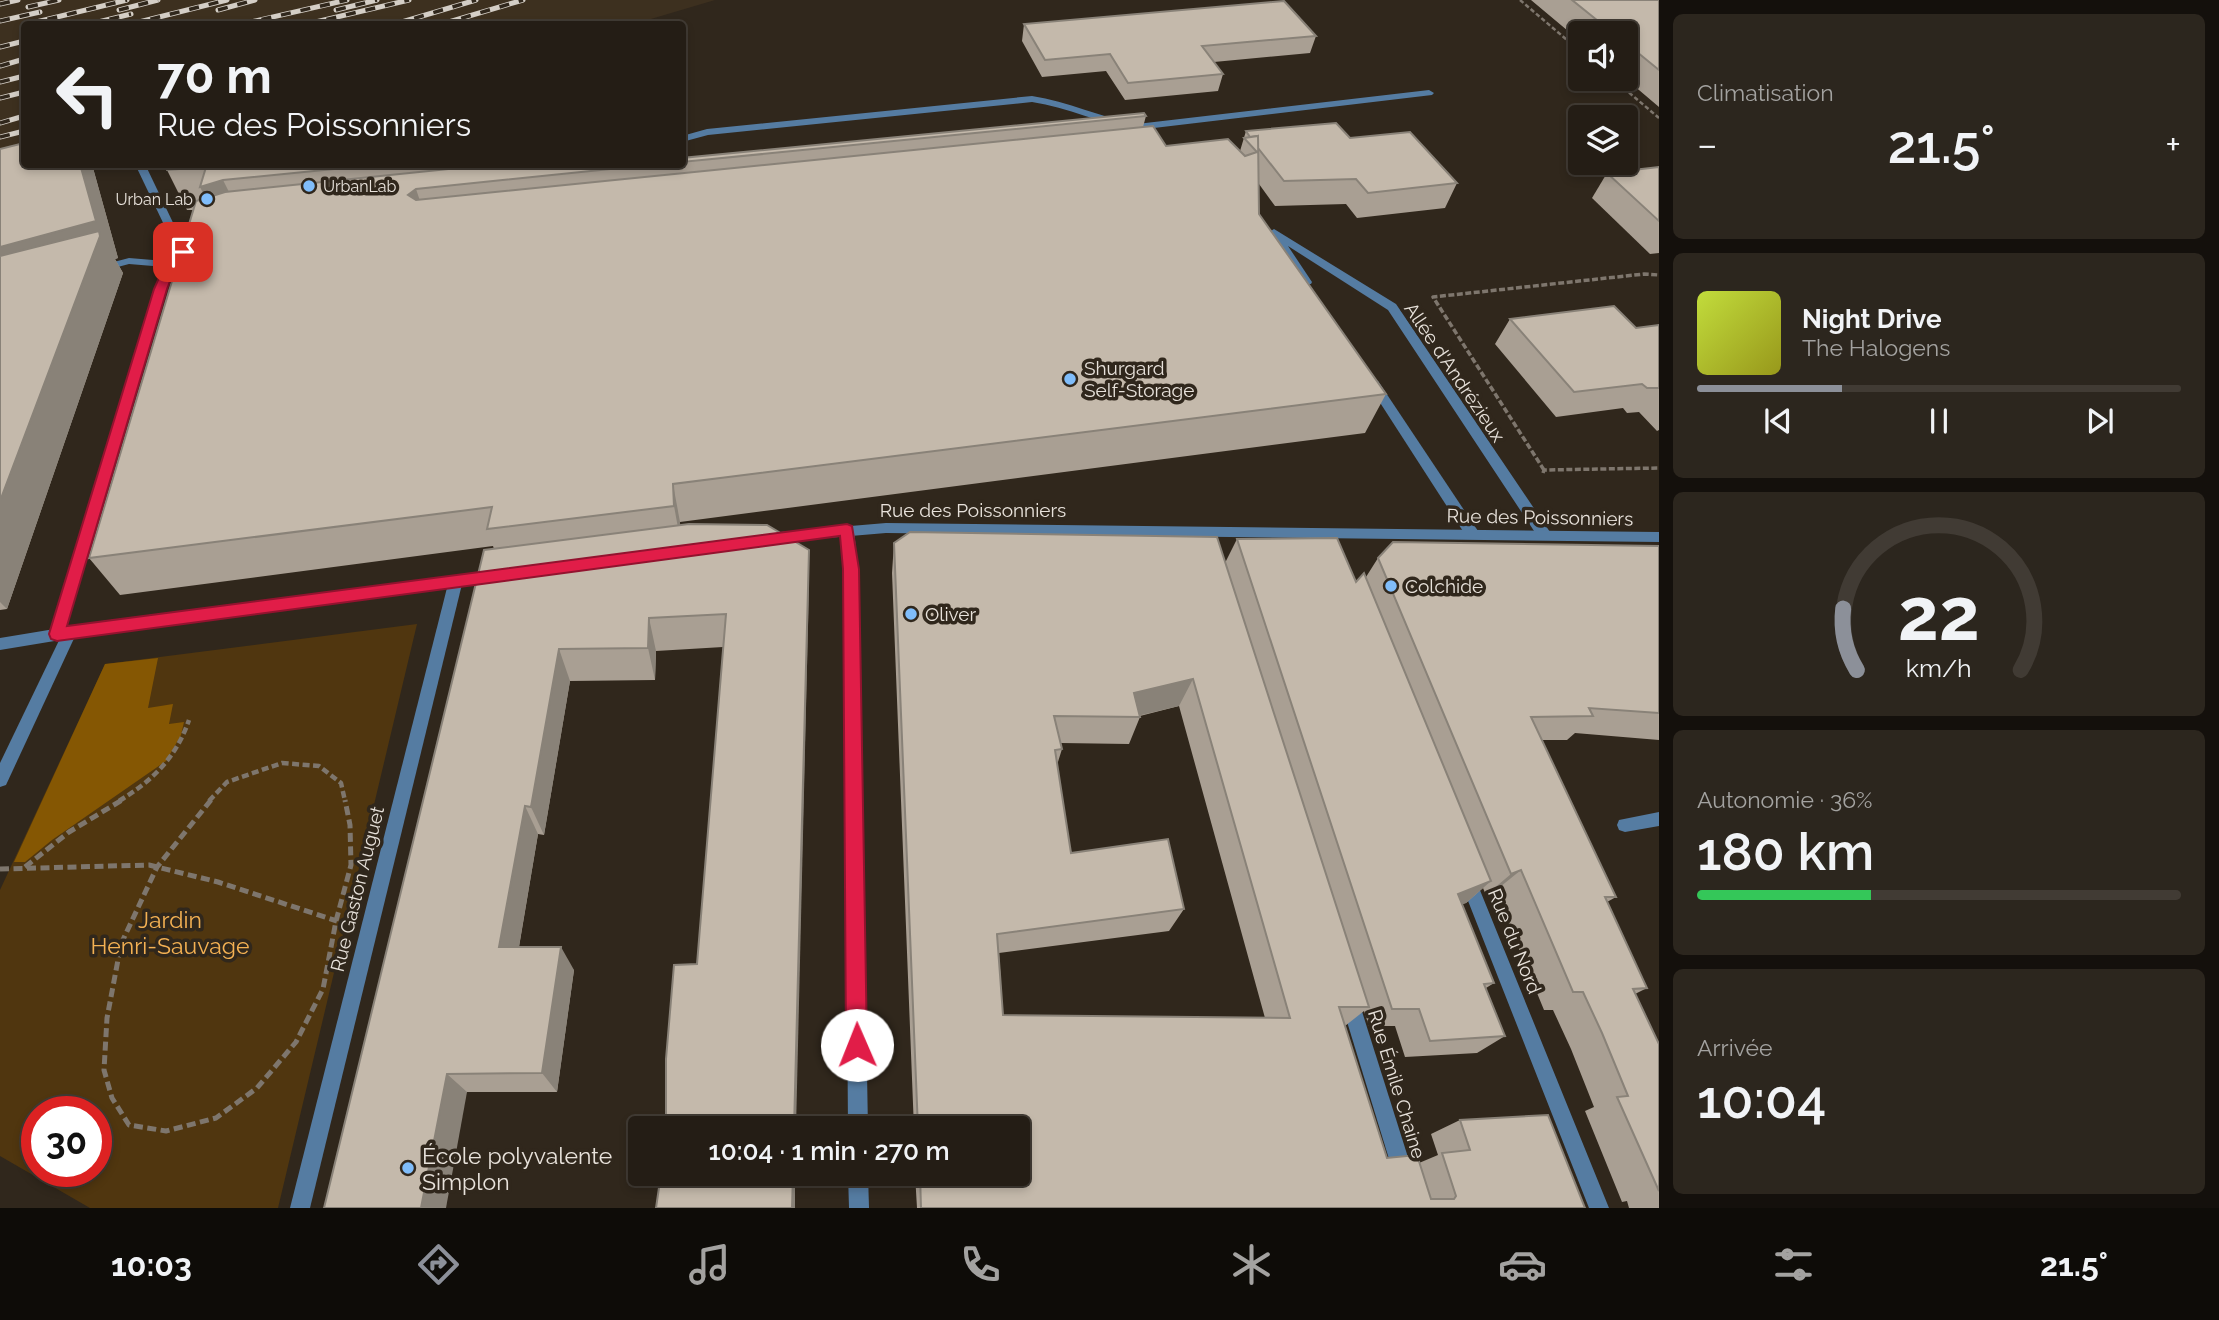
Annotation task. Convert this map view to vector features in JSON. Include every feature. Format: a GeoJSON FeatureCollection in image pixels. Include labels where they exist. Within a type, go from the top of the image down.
{"type":"FeatureCollection","features":[{"type":"Feature","properties":{"kind":"street"},"geometry":{"type":"LineString","coordinates":[[686,138],[707,132],[1032,99],[1053,101],[1117,125],[1137,127],[1429,93]]}},
{"type":"Feature","properties":{"kind":"street"},"geometry":{"type":"LineString","coordinates":[[142,168],[183,252]]}},
{"type":"Feature","properties":{"kind":"street","name":"Allée d'Andrézieux"},"geometry":{"type":"LineString","coordinates":[[1311,289],[1270,228],[1392,307],[1545,536]]}},
{"type":"Feature","properties":{"kind":"street"},"geometry":{"type":"LineString","coordinates":[[0,780],[63,633],[160,289],[170,264],[207,237]]}},
{"type":"Feature","properties":{"kind":"street"},"geometry":{"type":"LineString","coordinates":[[90,271],[129,261],[153,263]]}},
{"type":"Feature","properties":{"kind":"street"},"geometry":{"type":"LineString","coordinates":[[1363,367],[1473,535]]}},
{"type":"Feature","properties":{"kind":"street","name":"Rue des Poissonniers"},"geometry":{"type":"LineString","coordinates":[[758,539],[886,528],[1205,537],[1331,534],[1659,537]]}},
{"type":"Feature","properties":{"kind":"street"},"geometry":{"type":"LineString","coordinates":[[847,530],[851,569],[858,1116]]}},
{"type":"Feature","properties":{"kind":"street"},"geometry":{"type":"LineString","coordinates":[[1331,534],[1338,553]]}},
{"type":"Feature","properties":{"kind":"street"},"geometry":{"type":"LineString","coordinates":[[0,644],[63,633],[511,573]]}},
{"type":"Feature","properties":{"kind":"street","name":"Rue Gaston Auguet"},"geometry":{"type":"LineString","coordinates":[[300,1208],[456,580]]}},
{"type":"Feature","properties":{"kind":"street"},"geometry":{"type":"LineString","coordinates":[[1625,825],[1659,819]]}},
{"type":"Feature","properties":{"kind":"street","name":"Rue du Nord"},"geometry":{"type":"LineString","coordinates":[[1460,860],[1599,1208]]}},
{"type":"Feature","properties":{"kind":"street","name":"Rue Émile Chaine"},"geometry":{"type":"LineString","coordinates":[[1343,982],[1414,1208]]}},
{"type":"Feature","properties":{"kind":"street"},"geometry":{"type":"LineString","coordinates":[[858,1186],[859,1208]]}},
{"type":"Feature","properties":{"kind":"path"},"geometry":{"type":"LineString","coordinates":[[1520,0],[1568,41]]}},
{"type":"Feature","properties":{"kind":"path"},"geometry":{"type":"LineString","coordinates":[[1627,91],[1659,118]]}},
{"type":"Feature","properties":{"kind":"path"},"geometry":{"type":"LineString","coordinates":[[1659,275],[1644,274],[1433,297],[1544,470],[1659,468]]}},
{"type":"Feature","properties":{"kind":"path"},"geometry":{"type":"LineString","coordinates":[[24,868],[73,829],[164,769],[178,751],[190,720]]}},
{"type":"Feature","properties":{"kind":"path"},"geometry":{"type":"LineString","coordinates":[[282,763],[319,766],[341,783],[350,825],[351,865],[336,920],[323,989],[296,1042],[257,1088],[216,1118],[166,1131],[129,1125],[111,1098],[104,1070],[107,1018],[121,944],[157,867],[227,782],[282,763]]}},
{"type":"Feature","properties":{"kind":"path"},"geometry":{"type":"LineString","coordinates":[[0,869],[157,867],[218,882],[368,929]]}},
{"type":"Feature","properties":{"kind":"shaded area"},"geometry":{"type":"Polygon","coordinates":[[[0,0],[715,0],[644,21],[21,21],[21,162],[0,165],[0,0]]]}},
{"type":"Feature","properties":{"kind":"shaded area"},"geometry":{"type":"Polygon","coordinates":[[[158,658],[148,708],[173,704],[169,724],[184,722],[181,735],[166,761],[52,840],[25,862],[14,862],[105,664],[158,658]]]}},
{"type":"Feature","properties":{"kind":"green space","name":"Jardin Henri-Sauvage"},"geometry":{"type":"Polygon","coordinates":[[[417,624],[278,1208],[90,1208],[54,1187],[112,1187],[112,1096],[21,1096],[21,1168],[0,1156],[0,890],[105,664],[417,624]]]}},
{"type":"Feature","properties":{"kind":"building"},"geometry":{"type":"Polygon","coordinates":[[[1572,0],[1659,0],[1659,70],[1638,53],[1638,21],[1598,21],[1572,0]]]}},
{"type":"Feature","properties":{"kind":"building"},"geometry":{"type":"Polygon","coordinates":[[[1284,1],[1316,36],[1202,46],[1223,74],[1128,83],[1110,54],[1045,60],[1024,24],[1284,1]]]}},
{"type":"Feature","properties":{"kind":"building"},"geometry":{"type":"Polygon","coordinates":[[[1144,113],[1146,116],[686,162],[686,158],[1144,113]]]}},
{"type":"Feature","properties":{"kind":"building"},"geometry":{"type":"Polygon","coordinates":[[[1336,123],[1350,138],[1410,132],[1457,183],[1368,193],[1356,179],[1284,181],[1258,148],[1258,136],[1250,137],[1246,131],[1336,123]]]}},
{"type":"Feature","properties":{"kind":"building"},"geometry":{"type":"Polygon","coordinates":[[[1153,126],[1166,146],[1228,139],[1245,156],[1257,152],[1244,138],[1258,136],[1259,214],[1386,394],[673,484],[674,506],[487,529],[492,507],[89,558],[196,201],[225,192],[458,168],[620,168],[416,189],[408,195],[416,200],[1153,126]]]}},
{"type":"Feature","properties":{"kind":"building"},"geometry":{"type":"Polygon","coordinates":[[[21,144],[21,168],[81,168],[96,221],[0,247],[0,149],[21,144]]]}},
{"type":"Feature","properties":{"kind":"building"},"geometry":{"type":"Polygon","coordinates":[[[1659,167],[1659,221],[1609,175],[1638,175],[1638,169],[1659,167]]]}},
{"type":"Feature","properties":{"kind":"building"},"geometry":{"type":"Polygon","coordinates":[[[206,168],[344,168],[223,180],[200,187],[206,168]]]}},
{"type":"Feature","properties":{"kind":"building"},"geometry":{"type":"Polygon","coordinates":[[[99,231],[100,236],[0,501],[0,256],[99,231]]]}},
{"type":"Feature","properties":{"kind":"building"},"geometry":{"type":"Polygon","coordinates":[[[1614,306],[1636,328],[1659,325],[1659,388],[1647,388],[1642,384],[1574,392],[1510,319],[1614,306]]]}},
{"type":"Feature","properties":{"kind":"building"},"geometry":{"type":"Polygon","coordinates":[[[689,524],[767,525],[809,550],[794,1116],[666,1116],[666,1059],[674,965],[697,964],[726,614],[649,618],[648,648],[559,649],[531,807],[525,806],[499,947],[561,947],[542,1073],[447,1074],[421,1208],[324,1208],[484,550],[689,524]]]}},
{"type":"Feature","properties":{"kind":"building"},"geometry":{"type":"Polygon","coordinates":[[[910,532],[1217,537],[1369,1007],[1339,1007],[1387,1158],[1417,1155],[1431,1199],[1454,1199],[1456,1196],[1442,1153],[1470,1150],[1460,1120],[1548,1115],[1585,1208],[921,1208],[920,1186],[1030,1186],[1030,1116],[917,1116],[894,543],[910,532]],[[1193,679],[1134,693],[1140,717],[1054,716],[1062,749],[1055,750],[1071,853],[1168,839],[1184,909],[997,934],[1003,1015],[1290,1018],[1193,679]]]}},
{"type":"Feature","properties":{"kind":"building"},"geometry":{"type":"Polygon","coordinates":[[[1337,538],[1356,582],[1364,573],[1491,881],[1458,894],[1494,983],[1484,984],[1505,1036],[1430,1041],[1419,1009],[1392,1009],[1237,539],[1337,538]]]}},
{"type":"Feature","properties":{"kind":"building"},"geometry":{"type":"Polygon","coordinates":[[[1393,542],[1659,546],[1659,713],[1589,708],[1593,716],[1531,717],[1616,897],[1605,897],[1647,988],[1633,989],[1659,1044],[1659,1191],[1617,1097],[1628,1096],[1602,1033],[1583,992],[1573,992],[1521,870],[1511,874],[1378,558],[1393,542]]]}},
{"type":"Feature","properties":{"kind":"building","name":"École polyvalente Simplon"},"geometry":{"type":"Polygon","coordinates":[[[659,1186],[793,1186],[792,1208],[656,1208],[659,1186]]]}},
{"type":"Feature","properties":{"kind":"railway"},"geometry":{"type":"LineString","coordinates":[[0,4],[18,0]]}},
{"type":"Feature","properties":{"kind":"railway"},"geometry":{"type":"LineString","coordinates":[[28,7],[59,0]]}},
{"type":"Feature","properties":{"kind":"railway"},"geometry":{"type":"LineString","coordinates":[[40,21],[127,0]]}},
{"type":"Feature","properties":{"kind":"railway"},"geometry":{"type":"LineString","coordinates":[[119,10],[158,0]]}},
{"type":"Feature","properties":{"kind":"railway"},"geometry":{"type":"LineString","coordinates":[[143,21],[227,0]]}},
{"type":"Feature","properties":{"kind":"railway"},"geometry":{"type":"LineString","coordinates":[[218,10],[255,0]]}},
{"type":"Feature","properties":{"kind":"railway"},"geometry":{"type":"LineString","coordinates":[[255,21],[347,0]]}},
{"type":"Feature","properties":{"kind":"railway"},"geometry":{"type":"LineString","coordinates":[[336,10],[377,0]]}},
{"type":"Feature","properties":{"kind":"railway"},"geometry":{"type":"LineString","coordinates":[[320,21],[409,0]]}},
{"type":"Feature","properties":{"kind":"railway"},"geometry":{"type":"LineString","coordinates":[[405,21],[476,0]]}},
{"type":"Feature","properties":{"kind":"railway"},"geometry":{"type":"LineString","coordinates":[[452,21],[523,0]]}},
{"type":"Feature","properties":{"kind":"railway"},"geometry":{"type":"LineString","coordinates":[[0,21],[40,12]]}},
{"type":"Feature","properties":{"kind":"railway"},"geometry":{"type":"LineString","coordinates":[[102,21],[131,14]]}},
{"type":"Feature","properties":{"kind":"railway"},"geometry":{"type":"LineString","coordinates":[[0,47],[21,42]]}},
{"type":"Feature","properties":{"kind":"railway"},"geometry":{"type":"LineString","coordinates":[[0,66],[21,60]]}},
{"type":"Feature","properties":{"kind":"railway"},"geometry":{"type":"LineString","coordinates":[[0,82],[21,77]]}},
{"type":"Feature","properties":{"kind":"railway"},"geometry":{"type":"LineString","coordinates":[[0,98],[21,93]]}},
{"type":"Feature","properties":{"kind":"railway"},"geometry":{"type":"LineString","coordinates":[[0,123],[21,117]]}},
{"type":"Feature","properties":{"kind":"railway"},"geometry":{"type":"LineString","coordinates":[[0,137],[21,132]]}},
{"type":"Feature","properties":{"kind":"place","name":"UrbanLab"},"geometry":{"type":"Point","coordinates":[309,186]}},
{"type":"Feature","properties":{"kind":"place","name":"Urban Lab"},"geometry":{"type":"Point","coordinates":[207,199]}},
{"type":"Feature","properties":{"kind":"place","name":"Shurgard Self-Storage"},"geometry":{"type":"Point","coordinates":[1070,379]}},
{"type":"Feature","properties":{"kind":"place","name":"Colchide"},"geometry":{"type":"Point","coordinates":[1391,586]}},
{"type":"Feature","properties":{"kind":"place","name":"Oliver"},"geometry":{"type":"Point","coordinates":[911,614]}},
{"type":"Feature","properties":{"kind":"place","name":"École polyvalente Simplon"},"geometry":{"type":"Point","coordinates":[408,1168]}},
{"type":"Feature","properties":{"kind":"route"},"geometry":{"type":"LineString","coordinates":[[183,252],[170,264],[160,289],[57,634],[799,534],[847,530],[851,569],[857,1045]]}}]}
